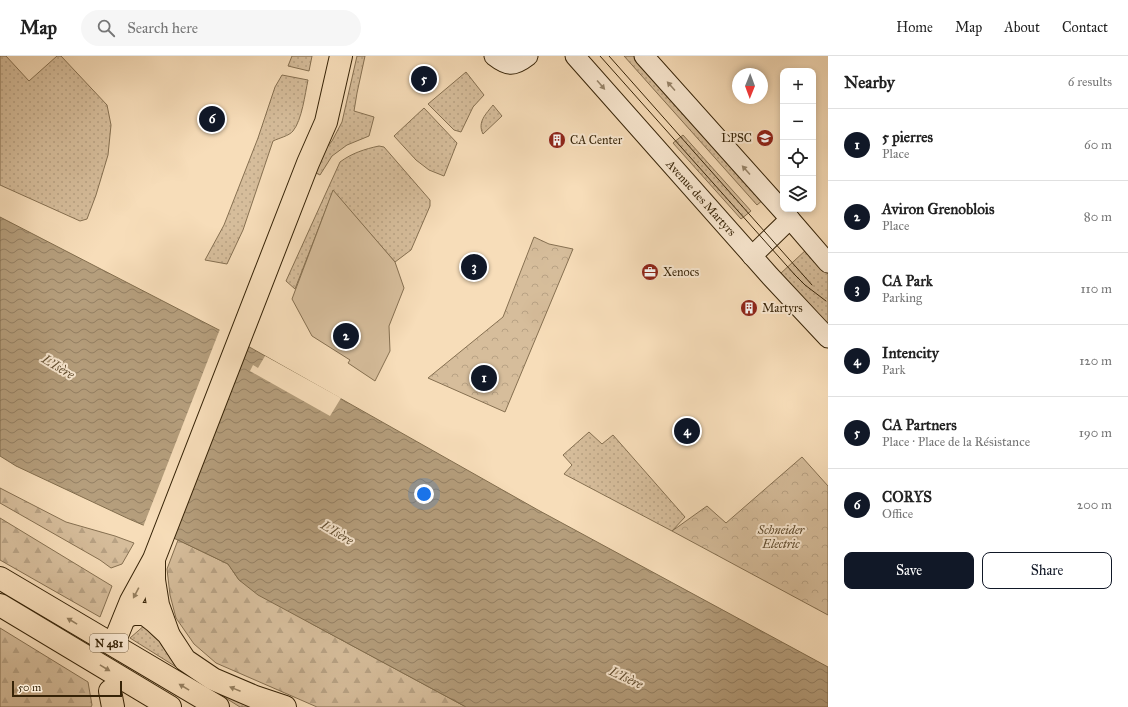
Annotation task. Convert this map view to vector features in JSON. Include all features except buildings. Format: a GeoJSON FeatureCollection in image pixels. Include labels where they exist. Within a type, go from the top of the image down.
{"type":"FeatureCollection","features":[{"type":"Feature","properties":{"kind":"highway"},"geometry":{"type":"LineString","coordinates":[[285,707],[255,697],[213,679],[185,660],[168,634],[154,620],[145,614],[133,614],[121,625],[131,601],[154,559],[308,164],[326,122],[341,56]]}},
{"type":"Feature","properties":{"kind":"highway"},"geometry":{"type":"LineString","coordinates":[[154,559],[154,580],[158,606],[168,634]]}},
{"type":"Feature","properties":{"kind":"highway","name":"N 481"},"geometry":{"type":"LineString","coordinates":[[0,578],[218,707]]}},
{"type":"Feature","properties":{"kind":"highway","name":"N 481"},"geometry":{"type":"LineString","coordinates":[[0,605],[170,707]]}},
{"type":"Feature","properties":{"kind":"main road"},"geometry":{"type":"LineString","coordinates":[[494,56],[502,62],[511,64],[520,63],[528,56]]}},
{"type":"Feature","properties":{"kind":"main road","name":"Avenue des Martyrs"},"geometry":{"type":"LineString","coordinates":[[575,56],[752,256],[828,338]]}},
{"type":"Feature","properties":{"kind":"main road"},"geometry":{"type":"LineString","coordinates":[[644,56],[828,263]]}},
{"type":"Feature","properties":{"kind":"main road"},"geometry":{"type":"LineString","coordinates":[[752,256],[790,219]]}},
{"type":"Feature","properties":{"kind":"green space"},"geometry":{"type":"Polygon","coordinates":[[[0,56],[6,56],[29,81],[57,56],[61,56],[107,105],[111,125],[108,155],[87,219],[80,221],[0,185],[0,56]]]}},
{"type":"Feature","properties":{"kind":"green space"},"geometry":{"type":"Polygon","coordinates":[[[292,56],[312,56],[309,71],[288,66],[292,56]]]}},
{"type":"Feature","properties":{"kind":"green space"},"geometry":{"type":"Polygon","coordinates":[[[357,56],[365,56],[354,111],[374,117],[369,136],[347,145],[332,156],[320,175],[316,173],[323,152],[332,141],[342,122],[357,56]]]}},
{"type":"Feature","properties":{"kind":"green space"},"geometry":{"type":"Polygon","coordinates":[[[624,56],[636,56],[764,199],[757,205],[624,56]]]}},
{"type":"Feature","properties":{"kind":"green space"},"geometry":{"type":"Polygon","coordinates":[[[466,72],[484,95],[473,107],[461,132],[454,130],[428,104],[466,72]]]}},
{"type":"Feature","properties":{"kind":"green space"},"geometry":{"type":"Polygon","coordinates":[[[282,75],[308,80],[299,120],[291,133],[273,141],[243,230],[227,264],[205,260],[224,225],[258,138],[275,87],[282,75]]]}},
{"type":"Feature","properties":{"kind":"green space"},"geometry":{"type":"Polygon","coordinates":[[[493,105],[502,116],[483,134],[481,126],[483,118],[493,105]]]}},
{"type":"Feature","properties":{"kind":"green space"},"geometry":{"type":"Polygon","coordinates":[[[424,108],[457,143],[444,176],[429,170],[416,160],[394,136],[424,108]]]}},
{"type":"Feature","properties":{"kind":"green space"},"geometry":{"type":"Polygon","coordinates":[[[683,135],[751,211],[741,219],[673,143],[683,135]]]}},
{"type":"Feature","properties":{"kind":"green space"},"geometry":{"type":"Polygon","coordinates":[[[379,146],[384,147],[430,200],[430,206],[411,250],[395,262],[333,191],[295,289],[286,281],[340,162],[349,156],[369,148],[379,146]]]}},
{"type":"Feature","properties":{"kind":"green space"},"geometry":{"type":"Polygon","coordinates":[[[333,190],[395,262],[404,288],[389,326],[390,351],[375,381],[348,363],[350,360],[312,336],[292,299],[333,190]]]}},
{"type":"Feature","properties":{"kind":"green space"},"geometry":{"type":"Polygon","coordinates":[[[534,237],[549,244],[573,249],[505,412],[428,378],[503,317],[534,237]]]}},
{"type":"Feature","properties":{"kind":"green space"},"geometry":{"type":"Polygon","coordinates":[[[807,249],[828,273],[828,327],[780,274],[807,249]]]}},
{"type":"Feature","properties":{"kind":"green space"},"geometry":{"type":"Polygon","coordinates":[[[589,432],[602,444],[613,435],[685,517],[672,531],[564,474],[572,465],[563,455],[589,432]]]}},
{"type":"Feature","properties":{"kind":"green space","name":"Schneider Electric"},"geometry":{"type":"Polygon","coordinates":[[[802,457],[828,486],[828,615],[672,531],[707,506],[726,523],[802,457]]]}},
{"type":"Feature","properties":{"kind":"green space"},"geometry":{"type":"Polygon","coordinates":[[[0,488],[66,522],[134,543],[122,564],[111,568],[100,560],[0,503],[0,488]]]}},
{"type":"Feature","properties":{"kind":"green space"},"geometry":{"type":"Polygon","coordinates":[[[0,518],[112,586],[100,617],[0,560],[0,518]]]}},
{"type":"Feature","properties":{"kind":"green space"},"geometry":{"type":"Polygon","coordinates":[[[178,540],[228,564],[239,580],[312,624],[466,707],[317,707],[216,663],[194,644],[176,618],[170,595],[167,569],[178,540]]]}},
{"type":"Feature","properties":{"kind":"green space"},"geometry":{"type":"Polygon","coordinates":[[[146,624],[155,630],[162,646],[174,659],[270,707],[240,707],[130,638],[146,624]]]}},
{"type":"Feature","properties":{"kind":"green space"},"geometry":{"type":"Polygon","coordinates":[[[0,628],[88,682],[92,705],[91,707],[0,707],[0,628]]]}},
{"type":"Feature","properties":{"kind":"water","name":"L'Isère"},"geometry":{"type":"Polygon","coordinates":[[[0,217],[221,331],[538,510],[828,667],[828,707],[466,707],[258,595],[239,580],[228,564],[16,466],[0,456],[0,217]]]}},
{"type":"Feature","properties":{"kind":"pier"},"geometry":{"type":"Polygon","coordinates":[[[220,329],[249,345],[173,540],[143,527],[220,329]]]}},
{"type":"Feature","properties":{"kind":"pier"},"geometry":{"type":"Polygon","coordinates":[[[265,356],[341,398],[330,416],[250,371],[253,365],[258,368],[265,356]]]}},
{"type":"Feature","properties":{"kind":"tram line"},"geometry":{"type":"LineString","coordinates":[[600,56],[795,275],[805,285],[826,301]]}},
{"type":"Feature","properties":{"kind":"tram line"},"geometry":{"type":"LineString","coordinates":[[609,56],[812,285]]}},
{"type":"Feature","properties":{"kind":"place","name":"CA Partners"},"geometry":{"type":"Point","coordinates":[424,79]}},
{"type":"Feature","properties":{"kind":"place","name":"CORYS"},"geometry":{"type":"Point","coordinates":[212,119]}},
{"type":"Feature","properties":{"kind":"place","name":"LPSC"},"geometry":{"type":"Point","coordinates":[765,138]}},
{"type":"Feature","properties":{"kind":"place","name":"CA Center"},"geometry":{"type":"Point","coordinates":[557,140]}},
{"type":"Feature","properties":{"kind":"place","name":"CA Park"},"geometry":{"type":"Point","coordinates":[474,267]}},
{"type":"Feature","properties":{"kind":"place","name":"Xenocs"},"geometry":{"type":"Point","coordinates":[650,272]}},
{"type":"Feature","properties":{"kind":"place","name":"Martyrs"},"geometry":{"type":"Point","coordinates":[749,308]}},
{"type":"Feature","properties":{"kind":"place","name":"Aviron Grenoblois"},"geometry":{"type":"Point","coordinates":[346,336]}},
{"type":"Feature","properties":{"kind":"place","name":"5 pierres"},"geometry":{"type":"Point","coordinates":[484,378]}},
{"type":"Feature","properties":{"kind":"place","name":"Intencity"},"geometry":{"type":"Point","coordinates":[687,431]}}]}
